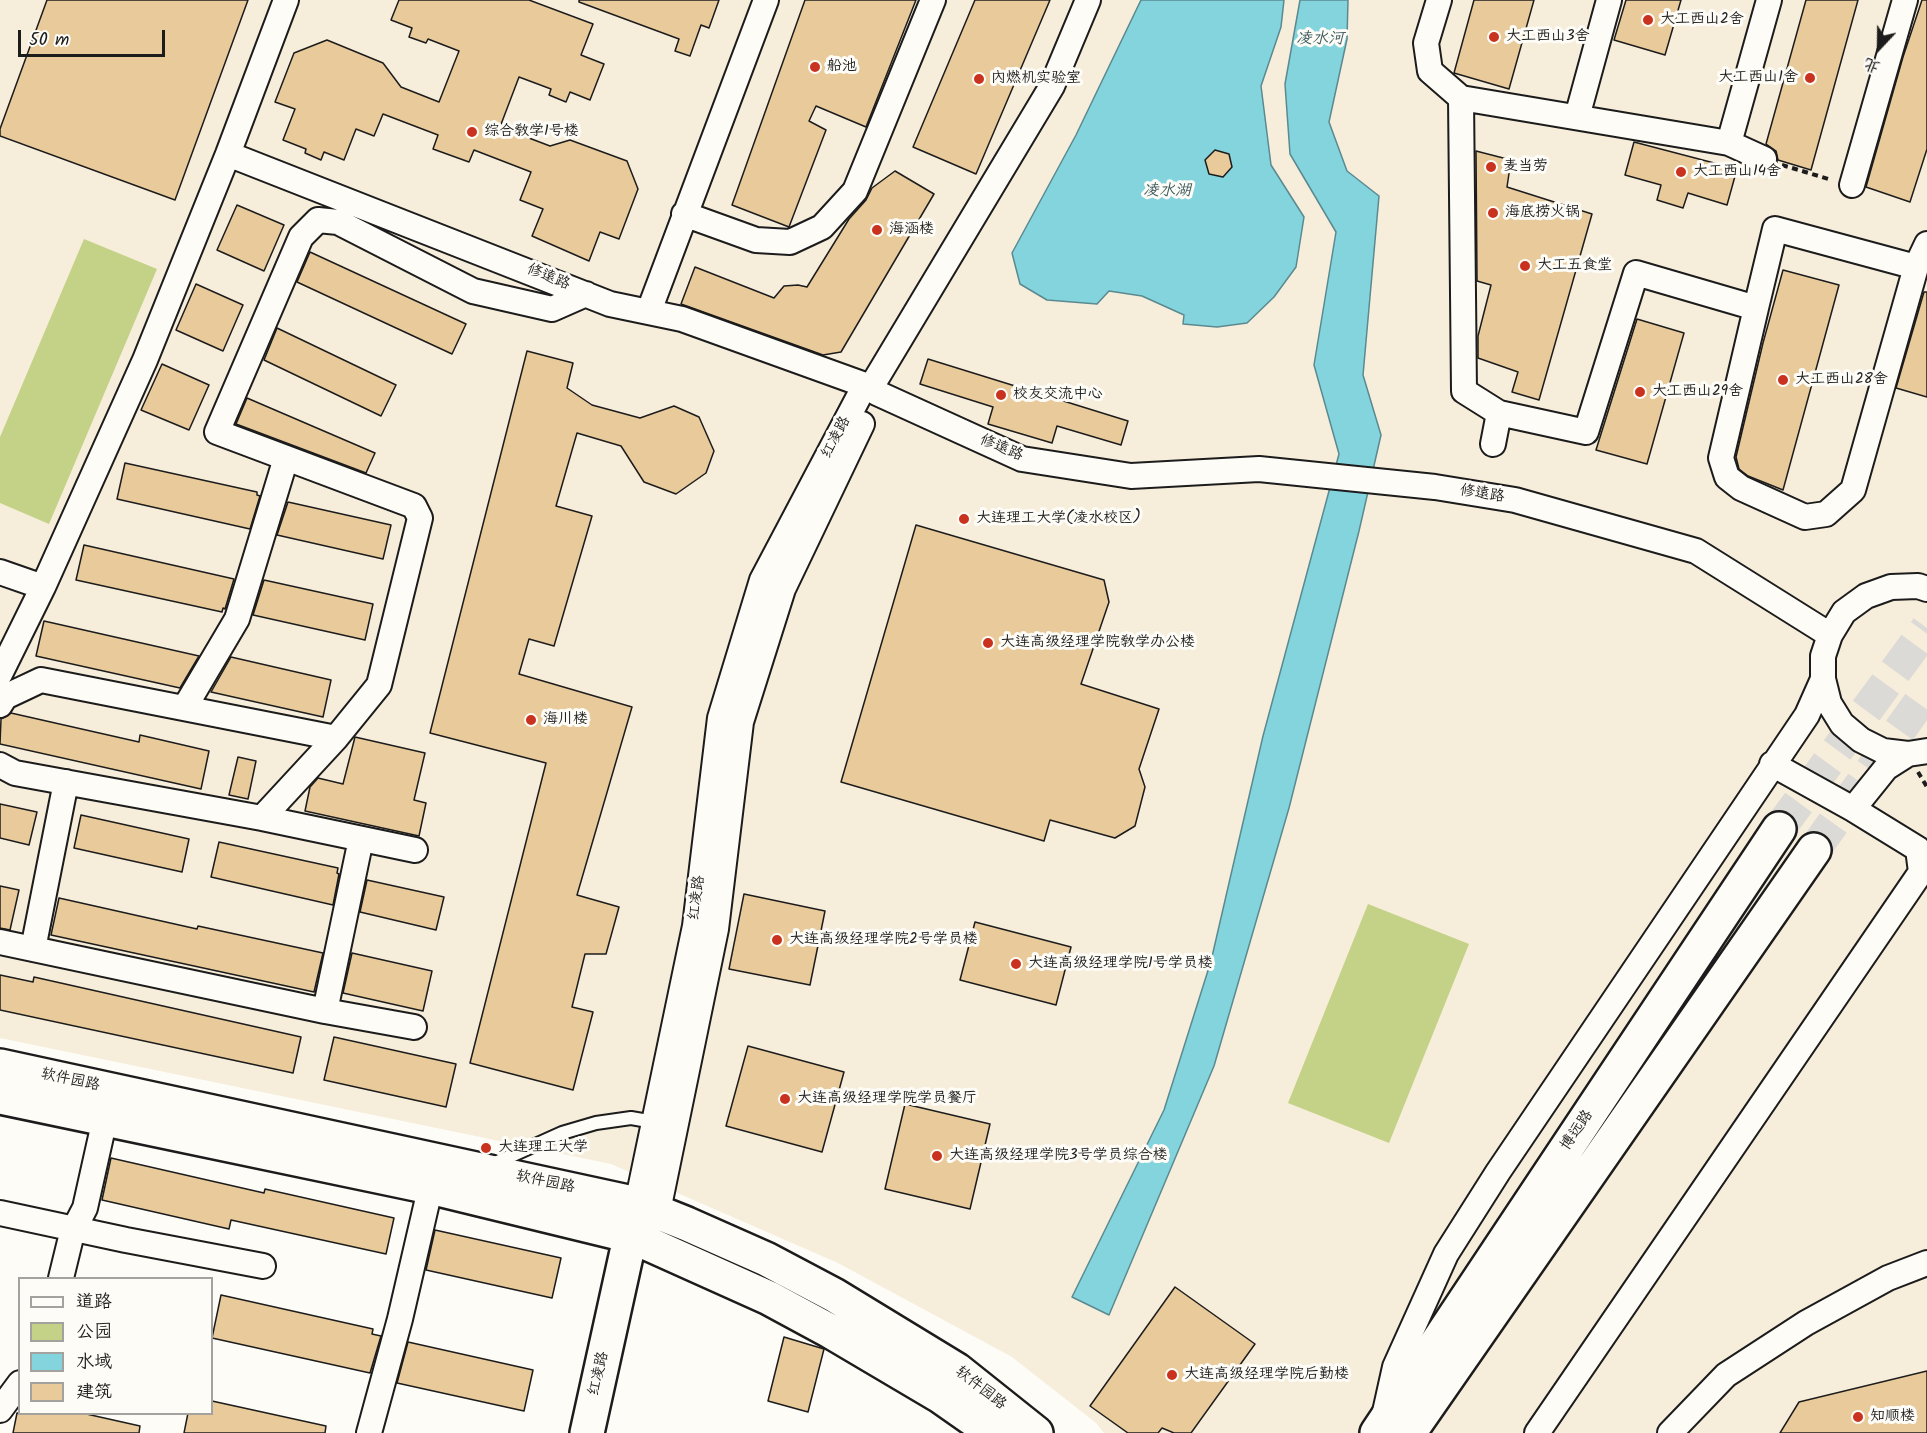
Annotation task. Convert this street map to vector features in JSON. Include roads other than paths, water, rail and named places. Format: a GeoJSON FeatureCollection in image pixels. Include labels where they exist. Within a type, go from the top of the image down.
{"type":"FeatureCollection","features":[{"type":"Feature","properties":{"kind":"main road","name":"博远路"},"geometry":{"type":"LineString","coordinates":[[1389,1431],[1779,829]]}},
{"type":"Feature","properties":{"kind":"main road"},"geometry":{"type":"LineString","coordinates":[[1389,1431],[1815,850]]}},
{"type":"Feature","properties":{"kind":"main road","name":"软件园路"},"geometry":{"type":"LineString","coordinates":[[0,1066],[108,1104],[434,1174],[641,1240],[769,1298],[830,1331],[931,1391],[993,1433]]}},
{"type":"Feature","properties":{"kind":"main road","name":"软件园路"},"geometry":{"type":"LineString","coordinates":[[0,1097],[108,1104]]}},
{"type":"Feature","properties":{"kind":"main road","name":"软件园路"},"geometry":{"type":"LineString","coordinates":[[434,1174],[471,1168],[648,1208],[766,1259],[834,1295],[957,1370],[1036,1433]]}},
{"type":"Feature","properties":{"kind":"main road","name":"红凌路"},"geometry":{"type":"LineString","coordinates":[[610,1433],[648,1208]]}},
{"type":"Feature","properties":{"kind":"main road","name":"红凌路"},"geometry":{"type":"LineString","coordinates":[[587,1433],[641,1240]]}},
{"type":"Feature","properties":{"kind":"street"},"geometry":{"type":"LineString","coordinates":[[0,674],[43,586],[144,360],[228,154],[286,0]]}},
{"type":"Feature","properties":{"kind":"street"},"geometry":{"type":"LineString","coordinates":[[649,311],[766,0]]}},
{"type":"Feature","properties":{"kind":"street"},"geometry":{"type":"LineString","coordinates":[[684,214],[756,240],[790,242],[822,227],[855,191],[933,0]]}},
{"type":"Feature","properties":{"kind":"street","name":"红凌路"},"geometry":{"type":"LineString","coordinates":[[648,1208],[654,1122],[695,926],[720,718],[762,580],[871,389],[1052,86],[1088,0]]}},
{"type":"Feature","properties":{"kind":"street"},"geometry":{"type":"LineString","coordinates":[[1439,0],[1426,43],[1431,71],[1461,98],[1729,143],[1764,159]]}},
{"type":"Feature","properties":{"kind":"street"},"geometry":{"type":"LineString","coordinates":[[1577,117],[1608,0]]}},
{"type":"Feature","properties":{"kind":"street"},"geometry":{"type":"LineString","coordinates":[[1729,143],[1769,0]]}},
{"type":"Feature","properties":{"kind":"street"},"geometry":{"type":"LineString","coordinates":[[1852,186],[1905,0]]}},
{"type":"Feature","properties":{"kind":"street"},"geometry":{"type":"LineString","coordinates":[[1461,98],[1464,391],[1499,413],[1586,432],[1636,273],[1756,308]]}},
{"type":"Feature","properties":{"kind":"street","name":"修遠路"},"geometry":{"type":"LineString","coordinates":[[228,154],[610,304],[682,319],[871,389],[1022,459],[1131,476],[1259,469],[1435,487],[1515,500],[1696,551],[1830,635]]}},
{"type":"Feature","properties":{"kind":"street"},"geometry":{"type":"LineString","coordinates":[[262,818],[336,738],[379,685],[420,518],[414,506],[217,432],[301,237],[318,220],[338,222],[473,291],[552,309],[586,294]]}},
{"type":"Feature","properties":{"kind":"street"},"geometry":{"type":"LineString","coordinates":[[1916,267],[1775,229],[1721,458],[1727,477],[1749,492],[1805,517],[1826,514],[1853,490],[1916,267],[1927,244]]}},
{"type":"Feature","properties":{"kind":"street","name":"红凌路"},"geometry":{"type":"LineString","coordinates":[[648,1208],[716,929],[741,722],[783,589],[871,389]]}},
{"type":"Feature","properties":{"kind":"street"},"geometry":{"type":"LineString","coordinates":[[1493,444],[1499,413]]}},
{"type":"Feature","properties":{"kind":"street"},"geometry":{"type":"LineString","coordinates":[[185,707],[237,619],[286,458]]}},
{"type":"Feature","properties":{"kind":"street"},"geometry":{"type":"LineString","coordinates":[[0,572],[43,586]]}},
{"type":"Feature","properties":{"kind":"street"},"geometry":{"type":"LineString","coordinates":[[1918,752],[1883,751],[1861,740],[1842,724],[1829,703],[1823,679],[1823,656],[1830,635],[1845,612],[1866,596],[1891,587],[1924,583]]}},
{"type":"Feature","properties":{"kind":"street"},"geometry":{"type":"LineString","coordinates":[[1389,1431],[1395,1367],[1446,1254],[1498,1172],[1807,715],[1823,679]]}},
{"type":"Feature","properties":{"kind":"street"},"geometry":{"type":"LineString","coordinates":[[0,705],[5,698],[41,680],[336,738]]}},
{"type":"Feature","properties":{"kind":"street"},"geometry":{"type":"LineString","coordinates":[[1853,809],[1886,768],[1918,752]]}},
{"type":"Feature","properties":{"kind":"street"},"geometry":{"type":"LineString","coordinates":[[1537,1433],[1922,872],[1918,849],[1853,809],[1772,764]]}},
{"type":"Feature","properties":{"kind":"street"},"geometry":{"type":"LineString","coordinates":[[0,765],[15,773],[262,818],[415,850]]}},
{"type":"Feature","properties":{"kind":"street"},"geometry":{"type":"LineString","coordinates":[[33,949],[66,782]]}},
{"type":"Feature","properties":{"kind":"street"},"geometry":{"type":"LineString","coordinates":[[325,1011],[361,838]]}},
{"type":"Feature","properties":{"kind":"street"},"geometry":{"type":"LineString","coordinates":[[0,942],[414,1028]]}},
{"type":"Feature","properties":{"kind":"street"},"geometry":{"type":"LineString","coordinates":[[61,1277],[74,1229],[85,1208],[108,1104]]}},
{"type":"Feature","properties":{"kind":"street"},"geometry":{"type":"LineString","coordinates":[[369,1433],[400,1319],[434,1174]]}},
{"type":"Feature","properties":{"kind":"street"},"geometry":{"type":"LineString","coordinates":[[0,1213],[263,1266]]}},
{"type":"Feature","properties":{"kind":"street"},"geometry":{"type":"LineString","coordinates":[[1670,1433],[1726,1375],[1816,1317],[1888,1278],[1927,1263]]}},
{"type":"Feature","properties":{"kind":"street"},"geometry":{"type":"LineString","coordinates":[[0,1410],[18,1386]]}},
{"type":"Feature","properties":{"kind":"lane"},"geometry":{"type":"LineString","coordinates":[[471,1168],[498,1163],[562,1133],[596,1123],[631,1118],[654,1122]]}},
{"type":"Feature","properties":{"kind":"water","name":"凌水湖"},"geometry":{"type":"Polygon","coordinates":[[[1141,0],[1284,0],[1281,27],[1261,86],[1271,165],[1304,217],[1296,267],[1274,297],[1247,323],[1217,327],[1183,324],[1184,315],[1142,296],[1109,291],[1097,304],[1047,300],[1020,284],[1012,253],[1076,135],[1141,0]]]}},
{"type":"Feature","properties":{"kind":"water","name":"凌水河"},"geometry":{"type":"Polygon","coordinates":[[[1300,0],[1348,0],[1347,39],[1329,122],[1347,171],[1379,196],[1363,375],[1381,435],[1289,808],[1214,1066],[1109,1315],[1072,1297],[1164,1110],[1211,961],[1263,736],[1339,454],[1314,365],[1336,232],[1290,154],[1285,84],[1300,0]]]}},
{"type":"Feature","properties":{"kind":"tunnel"},"geometry":{"type":"LineString","coordinates":[[1779,829],[1927,628]]}},
{"type":"Feature","properties":{"kind":"tunnel"},"geometry":{"type":"LineString","coordinates":[[1814,850],[1927,692]]}},
{"type":"Feature","properties":{"kind":"place","name":"大工西山2舍"},"geometry":{"type":"Point","coordinates":[1648,20]}},
{"type":"Feature","properties":{"kind":"place","name":"大工西山3舍"},"geometry":{"type":"Point","coordinates":[1494,37]}},
{"type":"Feature","properties":{"kind":"place","name":"船池"},"geometry":{"type":"Point","coordinates":[815,67]}},
{"type":"Feature","properties":{"kind":"place","name":"大工西山1舍"},"geometry":{"type":"Point","coordinates":[1810,78]}},
{"type":"Feature","properties":{"kind":"place","name":"内燃机实验室"},"geometry":{"type":"Point","coordinates":[979,79]}},
{"type":"Feature","properties":{"kind":"place","name":"综合教学1号楼"},"geometry":{"type":"Point","coordinates":[472,132]}},
{"type":"Feature","properties":{"kind":"place","name":"麦当劳"},"geometry":{"type":"Point","coordinates":[1491,167]}},
{"type":"Feature","properties":{"kind":"place","name":"大工西山14舍"},"geometry":{"type":"Point","coordinates":[1681,172]}},
{"type":"Feature","properties":{"kind":"place","name":"海底捞火锅"},"geometry":{"type":"Point","coordinates":[1493,213]}},
{"type":"Feature","properties":{"kind":"place","name":"海涵楼"},"geometry":{"type":"Point","coordinates":[877,230]}},
{"type":"Feature","properties":{"kind":"place","name":"大工五食堂"},"geometry":{"type":"Point","coordinates":[1525,266]}},
{"type":"Feature","properties":{"kind":"place","name":"大工西山28舍"},"geometry":{"type":"Point","coordinates":[1783,380]}},
{"type":"Feature","properties":{"kind":"place","name":"大工西山29舍"},"geometry":{"type":"Point","coordinates":[1640,392]}},
{"type":"Feature","properties":{"kind":"place","name":"校友交流中心"},"geometry":{"type":"Point","coordinates":[1001,395]}},
{"type":"Feature","properties":{"kind":"place","name":"大连理工大学(凌水校区)"},"geometry":{"type":"Point","coordinates":[964,519]}},
{"type":"Feature","properties":{"kind":"place","name":"大连高级经理学院教学办公楼"},"geometry":{"type":"Point","coordinates":[988,643]}},
{"type":"Feature","properties":{"kind":"place","name":"海川楼"},"geometry":{"type":"Point","coordinates":[531,720]}},
{"type":"Feature","properties":{"kind":"place","name":"大连高级经理学院2号学员楼"},"geometry":{"type":"Point","coordinates":[777,940]}},
{"type":"Feature","properties":{"kind":"place","name":"大连高级经理学院1号学员楼"},"geometry":{"type":"Point","coordinates":[1016,964]}},
{"type":"Feature","properties":{"kind":"place","name":"大连高级经理学院学员餐厅"},"geometry":{"type":"Point","coordinates":[785,1099]}},
{"type":"Feature","properties":{"kind":"place","name":"大连理工大学"},"geometry":{"type":"Point","coordinates":[486,1148]}},
{"type":"Feature","properties":{"kind":"place","name":"大连高级经理学院3号学员综合楼"},"geometry":{"type":"Point","coordinates":[937,1156]}},
{"type":"Feature","properties":{"kind":"place","name":"大连高级经理学院后勤楼"},"geometry":{"type":"Point","coordinates":[1172,1375]}},
{"type":"Feature","properties":{"kind":"place","name":"知顺楼"},"geometry":{"type":"Point","coordinates":[1858,1417]}}]}
